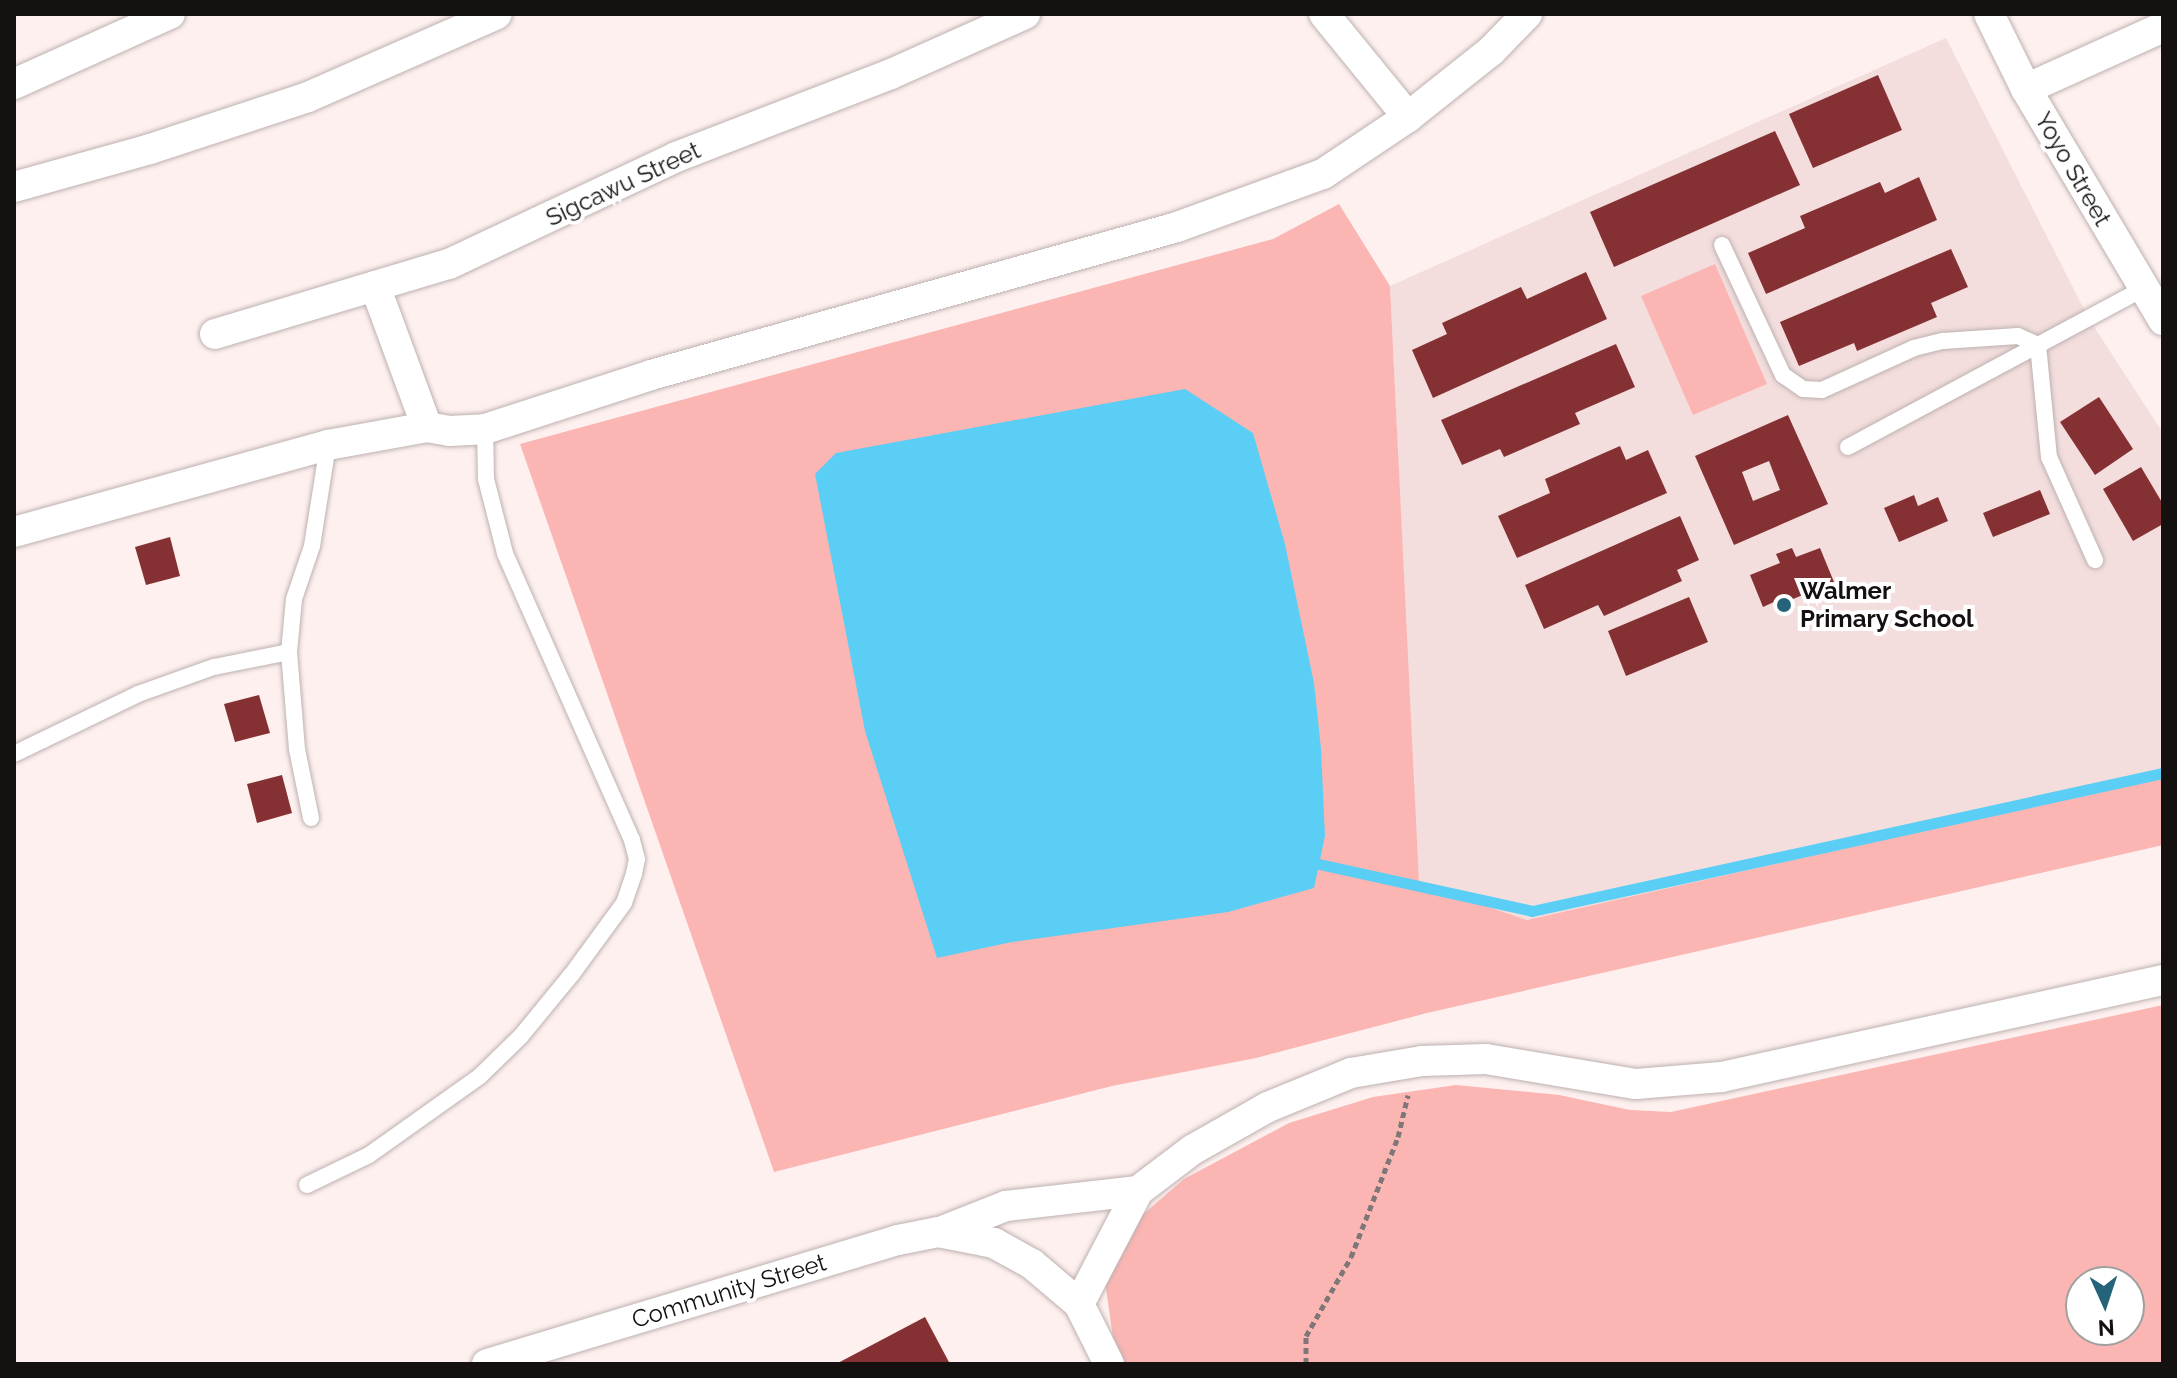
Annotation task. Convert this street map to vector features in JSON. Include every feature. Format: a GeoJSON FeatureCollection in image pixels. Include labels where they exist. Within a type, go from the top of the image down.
{"type":"FeatureCollection","features":[{"type":"Feature","properties":{"kind":"street"},"geometry":{"type":"LineString","coordinates":[[14,84],[170,14]]}},
{"type":"Feature","properties":{"kind":"street"},"geometry":{"type":"LineString","coordinates":[[14,187],[150,149],[308,97],[436,26],[497,14]]}},
{"type":"Feature","properties":{"kind":"street","name":"Sigcawu Street"},"geometry":{"type":"LineString","coordinates":[[215,334],[449,264],[676,157],[891,74],[1025,14]]}},
{"type":"Feature","properties":{"kind":"street"},"geometry":{"type":"LineString","coordinates":[[1324,14],[1408,117]]}},
{"type":"Feature","properties":{"kind":"street"},"geometry":{"type":"LineString","coordinates":[[14,532],[328,445],[427,427],[450,431],[485,429],[651,375],[1177,227],[1323,174],[1408,117],[1491,51],[1527,14]]}},
{"type":"Feature","properties":{"kind":"street","name":"Yoyo Street"},"geometry":{"type":"LineString","coordinates":[[1989,14],[2026,89],[2157,309]]}},
{"type":"Feature","properties":{"kind":"street"},"geometry":{"type":"LineString","coordinates":[[2026,89],[2163,27]]}},
{"type":"Feature","properties":{"kind":"street"},"geometry":{"type":"LineString","coordinates":[[375,286],[427,427]]}},
{"type":"Feature","properties":{"kind":"street"},"geometry":{"type":"LineString","coordinates":[[1109,1364],[1079,1304],[1138,1191],[1192,1150],[1303,1090],[1351,1073],[1422,1061],[1486,1059],[1636,1084],[1722,1077],[2163,980]]}},
{"type":"Feature","properties":{"kind":"street"},"geometry":{"type":"LineString","coordinates":[[938,1232],[1006,1206],[1138,1191]]}},
{"type":"Feature","properties":{"kind":"street","name":"Community Street"},"geometry":{"type":"LineString","coordinates":[[487,1364],[898,1240],[938,1232],[973,1236],[1014,1251],[1079,1304]]}},
{"type":"Feature","properties":{"kind":"lane"},"geometry":{"type":"LineString","coordinates":[[1722,245],[1783,375],[1803,389],[1822,390],[1914,348],[1943,341],[2018,336],[2038,345]]}},
{"type":"Feature","properties":{"kind":"lane"},"geometry":{"type":"LineString","coordinates":[[1848,447],[2038,345],[2157,309]]}},
{"type":"Feature","properties":{"kind":"lane"},"geometry":{"type":"LineString","coordinates":[[2038,345],[2049,457],[2095,560]]}},
{"type":"Feature","properties":{"kind":"lane"},"geometry":{"type":"LineString","coordinates":[[307,1185],[369,1155],[480,1076],[521,1036],[572,974],[624,903],[634,874],[637,859],[632,840],[505,553],[486,479],[485,429]]}},
{"type":"Feature","properties":{"kind":"lane"},"geometry":{"type":"LineString","coordinates":[[311,818],[297,749],[289,652],[294,599],[312,546],[328,445]]}},
{"type":"Feature","properties":{"kind":"lane"},"geometry":{"type":"LineString","coordinates":[[14,754],[138,694],[214,667],[289,652]]}},
{"type":"Feature","properties":{"kind":"path"},"geometry":{"type":"LineString","coordinates":[[1306,1364],[1306,1336],[1351,1257],[1383,1178],[1410,1087],[1422,1061]]}},
{"type":"Feature","properties":{"kind":"shaded area","name":"Walmer Primary School"},"geometry":{"type":"Polygon","coordinates":[[[1946,38],[2089,319],[2163,433],[2163,776],[1527,920],[1418,883],[1390,286],[1946,38]]]}},
{"type":"Feature","properties":{"kind":"shaded area"},"geometry":{"type":"Polygon","coordinates":[[[1339,204],[1390,286],[1419,883],[1527,920],[2163,776],[2163,845],[1427,1013],[1256,1058],[1112,1086],[774,1172],[520,444],[1273,239],[1339,204]]]}},
{"type":"Feature","properties":{"kind":"shaded area"},"geometry":{"type":"Polygon","coordinates":[[[1715,264],[1767,384],[1693,415],[1641,296],[1715,264]]]}},
{"type":"Feature","properties":{"kind":"shaded area"},"geometry":{"type":"Polygon","coordinates":[[[2163,1005],[2163,1364],[1125,1364],[1113,1337],[1105,1282],[1125,1230],[1184,1179],[1289,1123],[1373,1097],[1456,1085],[1559,1095],[1630,1110],[1671,1112],[2163,1005]]]}},
{"type":"Feature","properties":{"kind":"water"},"geometry":{"type":"Polygon","coordinates":[[[1185,389],[1253,433],[1285,544],[1314,683],[1321,749],[1325,836],[1314,888],[1228,912],[1012,942],[937,958],[865,731],[815,474],[836,453],[1185,389]]]}},
{"type":"Feature","properties":{"kind":"building"},"geometry":{"type":"Polygon","coordinates":[[[1878,75],[1902,130],[1813,168],[1789,114],[1878,75]]]}},
{"type":"Feature","properties":{"kind":"building"},"geometry":{"type":"Polygon","coordinates":[[[1775,131],[1800,185],[1614,267],[1590,212],[1775,131]]]}},
{"type":"Feature","properties":{"kind":"building"},"geometry":{"type":"Polygon","coordinates":[[[1919,177],[1937,220],[1766,294],[1748,253],[1805,228],[1800,216],[1880,182],[1885,193],[1919,177]]]}},
{"type":"Feature","properties":{"kind":"building"},"geometry":{"type":"Polygon","coordinates":[[[1951,249],[1968,287],[1931,303],[1937,317],[1857,351],[1854,343],[1799,366],[1780,322],[1951,249]]]}},
{"type":"Feature","properties":{"kind":"building"},"geometry":{"type":"Polygon","coordinates":[[[1586,272],[1607,319],[1433,398],[1412,350],[1447,334],[1442,323],[1521,287],[1527,299],[1586,272]]]}},
{"type":"Feature","properties":{"kind":"building"},"geometry":{"type":"Polygon","coordinates":[[[1616,344],[1635,387],[1575,413],[1580,424],[1504,457],[1500,449],[1462,465],[1441,420],[1616,344]]]}},
{"type":"Feature","properties":{"kind":"building"},"geometry":{"type":"Polygon","coordinates":[[[2099,397],[2133,449],[2095,475],[2060,422],[2099,397]]]}},
{"type":"Feature","properties":{"kind":"building"},"geometry":{"type":"Polygon","coordinates":[[[1788,415],[1828,504],[1734,545],[1695,456],[1788,415]],[[1769,461],[1742,472],[1753,501],[1780,490],[1769,461]]]}},
{"type":"Feature","properties":{"kind":"building"},"geometry":{"type":"Polygon","coordinates":[[[1620,446],[1626,460],[1648,450],[1667,493],[1517,558],[1498,516],[1550,493],[1545,479],[1620,446]]]}},
{"type":"Feature","properties":{"kind":"building"},"geometry":{"type":"Polygon","coordinates":[[[2141,467],[2163,504],[2163,524],[2133,541],[2103,489],[2141,467]]]}},
{"type":"Feature","properties":{"kind":"building"},"geometry":{"type":"Polygon","coordinates":[[[2040,490],[2050,514],[1993,537],[1983,513],[2040,490]]]}},
{"type":"Feature","properties":{"kind":"building"},"geometry":{"type":"Polygon","coordinates":[[[1914,495],[1918,506],[1938,497],[1948,521],[1899,542],[1884,508],[1914,495]]]}},
{"type":"Feature","properties":{"kind":"building"},"geometry":{"type":"Polygon","coordinates":[[[1680,516],[1699,560],[1677,570],[1682,581],[1604,616],[1598,605],[1544,629],[1525,585],[1680,516]]]}},
{"type":"Feature","properties":{"kind":"building"},"geometry":{"type":"Polygon","coordinates":[[[170,537],[180,576],[146,585],[135,547],[170,537]]]}},
{"type":"Feature","properties":{"kind":"building"},"geometry":{"type":"Polygon","coordinates":[[[1792,548],[1796,557],[1820,548],[1834,582],[1776,606],[1774,602],[1763,607],[1750,575],[1780,563],[1776,554],[1792,548]]]}},
{"type":"Feature","properties":{"kind":"building"},"geometry":{"type":"Polygon","coordinates":[[[1689,597],[1708,642],[1626,676],[1608,631],[1689,597]]]}},
{"type":"Feature","properties":{"kind":"building"},"geometry":{"type":"Polygon","coordinates":[[[259,695],[270,733],[235,742],[224,704],[259,695]]]}},
{"type":"Feature","properties":{"kind":"building"},"geometry":{"type":"Polygon","coordinates":[[[282,775],[292,813],[257,823],[247,784],[282,775]]]}},
{"type":"Feature","properties":{"kind":"building"},"geometry":{"type":"Polygon","coordinates":[[[925,1317],[950,1364],[836,1364],[925,1317]]]}},
{"type":"Feature","properties":{"kind":"waterway"},"geometry":{"type":"LineString","coordinates":[[1319,864],[1532,911],[2163,773]]}},
{"type":"Feature","properties":{"kind":"place","name":"Walmer Primary School"},"geometry":{"type":"Point","coordinates":[1784,605]}}]}
